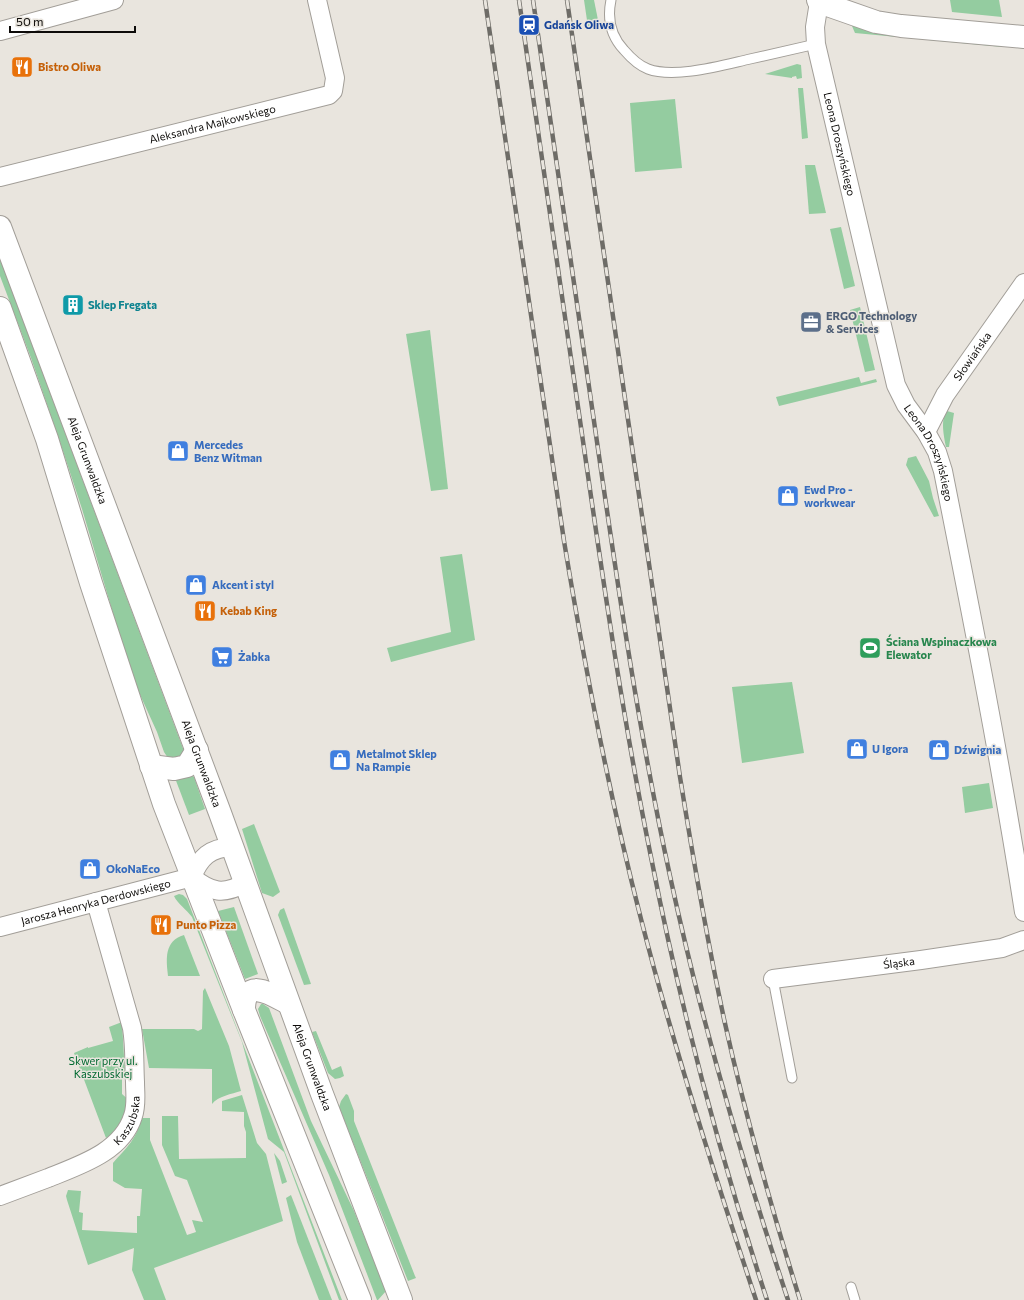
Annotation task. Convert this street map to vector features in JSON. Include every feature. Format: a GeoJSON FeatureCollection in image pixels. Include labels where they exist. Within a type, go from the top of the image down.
{"type":"FeatureCollection","features":[{"type":"Feature","properties":{"kind":"main road"},"geometry":{"type":"LineString","coordinates":[[818,1],[876,22],[901,26],[1024,36]]}},
{"type":"Feature","properties":{"kind":"main road","name":"Aleja Grunwaldzka"},"geometry":{"type":"LineString","coordinates":[[0,226],[197,750],[288,1003],[401,1300]]}},
{"type":"Feature","properties":{"kind":"main road"},"geometry":{"type":"LineString","coordinates":[[0,308],[47,439],[91,583],[164,804],[244,1010],[360,1300]]}},
{"type":"Feature","properties":{"kind":"main road"},"geometry":{"type":"LineString","coordinates":[[151,766],[174,770],[188,766],[197,750]]}},
{"type":"Feature","properties":{"kind":"main road"},"geometry":{"type":"LineString","coordinates":[[244,1010],[246,996],[250,992],[257,990],[263,990],[288,1003]]}},
{"type":"Feature","properties":{"kind":"street"},"geometry":{"type":"LineString","coordinates":[[0,31],[114,0]]}},
{"type":"Feature","properties":{"kind":"street","name":"Aleksandra Majkowskiego"},"geometry":{"type":"LineString","coordinates":[[0,177],[329,94],[333,91],[335,78],[317,0]]}},
{"type":"Feature","properties":{"kind":"street","name":"Leona Droszyńskiego"},"geometry":{"type":"LineString","coordinates":[[818,1],[815,27],[816,44],[896,385],[906,405],[926,432],[937,452],[944,478],[986,688],[1010,821],[1024,912]]}},
{"type":"Feature","properties":{"kind":"street","name":"Słowiańska"},"geometry":{"type":"LineString","coordinates":[[926,432],[945,396],[1024,283]]}},
{"type":"Feature","properties":{"kind":"street"},"geometry":{"type":"LineString","coordinates":[[232,847],[223,847],[206,854],[200,860],[192,877],[208,888],[218,891],[234,889],[245,883]]}},
{"type":"Feature","properties":{"kind":"street","name":"Jarosza Henryka Derdowskiego"},"geometry":{"type":"LineString","coordinates":[[0,927],[192,877]]}},
{"type":"Feature","properties":{"kind":"street","name":"Kaszubska"},"geometry":{"type":"LineString","coordinates":[[0,1196],[88,1162],[103,1154],[117,1142],[130,1124],[135,1106],[134,1041],[132,1028],[96,902]]}},
{"type":"Feature","properties":{"kind":"street","name":"Śląska"},"geometry":{"type":"LineString","coordinates":[[773,979],[1002,948],[1024,940]]}},
{"type":"Feature","properties":{"kind":"lane"},"geometry":{"type":"LineString","coordinates":[[611,0],[609,10],[610,26],[617,43],[630,56],[648,69],[671,72],[708,69],[816,44]]}},
{"type":"Feature","properties":{"kind":"lane"},"geometry":{"type":"LineString","coordinates":[[773,979],[792,1078]]}},
{"type":"Feature","properties":{"kind":"lane"},"geometry":{"type":"LineString","coordinates":[[851,1288],[855,1300]]}},
{"type":"Feature","properties":{"kind":"green space"},"geometry":{"type":"Polygon","coordinates":[[[584,0],[594,0],[599,25],[588,27],[584,0]]]}},
{"type":"Feature","properties":{"kind":"green space"},"geometry":{"type":"Polygon","coordinates":[[[950,0],[999,0],[1002,17],[952,12],[950,0]]]}},
{"type":"Feature","properties":{"kind":"green space"},"geometry":{"type":"Polygon","coordinates":[[[853,24],[1003,43],[1003,47],[855,33],[852,26],[853,24]]]}},
{"type":"Feature","properties":{"kind":"green space"},"geometry":{"type":"Polygon","coordinates":[[[797,64],[801,65],[802,78],[797,79],[796,76],[792,78],[765,74],[797,64]]]}},
{"type":"Feature","properties":{"kind":"green space"},"geometry":{"type":"Polygon","coordinates":[[[798,88],[803,88],[808,138],[802,139],[798,88]]]}},
{"type":"Feature","properties":{"kind":"green space"},"geometry":{"type":"Polygon","coordinates":[[[675,99],[682,168],[635,172],[630,103],[675,99]]]}},
{"type":"Feature","properties":{"kind":"green space"},"geometry":{"type":"Polygon","coordinates":[[[805,165],[815,165],[826,213],[809,214],[805,165]]]}},
{"type":"Feature","properties":{"kind":"green space"},"geometry":{"type":"Polygon","coordinates":[[[841,227],[855,286],[844,289],[830,229],[841,227]]]}},
{"type":"Feature","properties":{"kind":"green space"},"geometry":{"type":"Polygon","coordinates":[[[0,259],[184,751],[183,755],[177,760],[168,758],[164,752],[157,732],[132,677],[82,509],[60,442],[31,358],[0,276],[0,259]]]}},
{"type":"Feature","properties":{"kind":"green space"},"geometry":{"type":"Polygon","coordinates":[[[860,307],[875,370],[865,372],[850,310],[860,307]]]}},
{"type":"Feature","properties":{"kind":"green space"},"geometry":{"type":"Polygon","coordinates":[[[430,330],[448,489],[431,491],[406,334],[430,330]]]}},
{"type":"Feature","properties":{"kind":"green space"},"geometry":{"type":"Polygon","coordinates":[[[859,377],[861,383],[876,379],[877,382],[779,406],[776,397],[859,377]]]}},
{"type":"Feature","properties":{"kind":"green space"},"geometry":{"type":"Polygon","coordinates":[[[947,411],[954,413],[949,447],[946,447],[943,428],[945,414],[947,411]]]}},
{"type":"Feature","properties":{"kind":"green space"},"geometry":{"type":"Polygon","coordinates":[[[916,456],[929,481],[939,516],[934,517],[906,465],[908,458],[916,456]]]}},
{"type":"Feature","properties":{"kind":"green space"},"geometry":{"type":"Polygon","coordinates":[[[462,554],[475,640],[391,662],[387,648],[451,632],[440,557],[462,554]]]}},
{"type":"Feature","properties":{"kind":"green space"},"geometry":{"type":"Polygon","coordinates":[[[792,682],[804,753],[742,763],[732,687],[792,682]]]}},
{"type":"Feature","properties":{"kind":"green space"},"geometry":{"type":"Polygon","coordinates":[[[190,774],[194,777],[205,809],[189,815],[175,778],[190,774]]]}},
{"type":"Feature","properties":{"kind":"green space"},"geometry":{"type":"Polygon","coordinates":[[[989,783],[993,808],[965,813],[962,787],[989,783]]]}},
{"type":"Feature","properties":{"kind":"green space"},"geometry":{"type":"Polygon","coordinates":[[[254,824],[280,892],[273,897],[262,893],[242,829],[254,824]]]}},
{"type":"Feature","properties":{"kind":"green space"},"geometry":{"type":"Polygon","coordinates":[[[179,894],[183,895],[187,899],[342,1300],[339,1300],[284,1152],[268,1139],[242,1042],[192,917],[174,896],[179,894]]]}},
{"type":"Feature","properties":{"kind":"green space"},"geometry":{"type":"Polygon","coordinates":[[[234,907],[258,974],[245,979],[218,911],[234,907]]]}},
{"type":"Feature","properties":{"kind":"green space"},"geometry":{"type":"Polygon","coordinates":[[[284,908],[311,984],[304,985],[278,915],[280,910],[284,908]]]}},
{"type":"Feature","properties":{"kind":"green space"},"geometry":{"type":"Polygon","coordinates":[[[184,935],[200,976],[168,976],[168,951],[170,946],[177,938],[184,935]]]}},
{"type":"Feature","properties":{"kind":"green space"},"geometry":{"type":"Polygon","coordinates":[[[205,988],[229,1046],[241,1091],[221,1097],[212,1104],[212,1069],[149,1068],[142,1029],[194,1029],[198,1031],[202,1029],[203,991],[205,988]]]}},
{"type":"Feature","properties":{"kind":"green space"},"geometry":{"type":"Polygon","coordinates":[[[261,1004],[269,1008],[311,1121],[354,1211],[386,1291],[378,1300],[329,1175],[260,1016],[258,1009],[261,1004]]]}},
{"type":"Feature","properties":{"kind":"green space","name":"Skwer przy ul. Kaszubskiej"},"geometry":{"type":"Polygon","coordinates":[[[122,1022],[125,1074],[122,1078],[122,1094],[132,1103],[129,1114],[112,1134],[106,1138],[74,1053],[88,1047],[113,1041],[109,1027],[122,1022]]]}},
{"type":"Feature","properties":{"kind":"green space"},"geometry":{"type":"Polygon","coordinates":[[[316,1031],[332,1070],[341,1066],[344,1076],[335,1079],[328,1073],[312,1032],[316,1031]]]}},
{"type":"Feature","properties":{"kind":"green space"},"geometry":{"type":"Polygon","coordinates":[[[346,1094],[348,1095],[354,1111],[354,1121],[416,1278],[408,1281],[339,1107],[346,1094]]]}},
{"type":"Feature","properties":{"kind":"green space"},"geometry":{"type":"Polygon","coordinates":[[[242,1095],[257,1143],[266,1154],[283,1221],[154,1268],[166,1300],[144,1300],[132,1270],[134,1248],[88,1265],[67,1200],[66,1196],[68,1190],[81,1191],[79,1212],[83,1213],[82,1230],[137,1233],[137,1216],[140,1216],[142,1189],[125,1188],[113,1181],[113,1163],[134,1137],[141,1118],[150,1118],[150,1140],[187,1235],[196,1232],[192,1220],[203,1222],[187,1180],[175,1176],[162,1145],[162,1116],[178,1116],[179,1159],[246,1158],[244,1112],[222,1111],[222,1101],[242,1095]]]}},
{"type":"Feature","properties":{"kind":"green space"},"geometry":{"type":"Polygon","coordinates":[[[274,1153],[280,1161],[287,1182],[282,1184],[274,1153]]]}},
{"type":"Feature","properties":{"kind":"green space"},"geometry":{"type":"Polygon","coordinates":[[[291,1195],[332,1300],[319,1300],[297,1242],[286,1198],[291,1195]]]}},
{"type":"Feature","properties":{"kind":"railway"},"geometry":{"type":"LineString","coordinates":[[485,0],[564,541],[580,636],[608,778],[629,872],[667,1015],[710,1158],[756,1300]]}},
{"type":"Feature","properties":{"kind":"railway"},"geometry":{"type":"LineString","coordinates":[[519,0],[607,604],[623,707],[642,811],[663,917],[689,1028],[733,1192],[767,1300]]}},
{"type":"Feature","properties":{"kind":"railway"},"geometry":{"type":"LineString","coordinates":[[533,0],[621,605],[648,768],[682,930],[709,1037],[723,1090],[788,1300]]}},
{"type":"Feature","properties":{"kind":"railway"},"geometry":{"type":"LineString","coordinates":[[567,0],[680,777],[700,898],[724,1019],[741,1090],[769,1195],[800,1300]]}},
{"type":"Feature","properties":{"kind":"place","name":"Gdańsk Oliwa"},"geometry":{"type":"Point","coordinates":[529,25]}},
{"type":"Feature","properties":{"kind":"place","name":"Bistro Oliwa"},"geometry":{"type":"Point","coordinates":[22,67]}},
{"type":"Feature","properties":{"kind":"place","name":"Sklep Fregata"},"geometry":{"type":"Point","coordinates":[73,305]}},
{"type":"Feature","properties":{"kind":"place","name":"ERGO Technology & Services"},"geometry":{"type":"Point","coordinates":[811,322]}},
{"type":"Feature","properties":{"kind":"place","name":"Mercedes Benz Witman"},"geometry":{"type":"Point","coordinates":[178,451]}},
{"type":"Feature","properties":{"kind":"place","name":"Ewd Pro - workwear"},"geometry":{"type":"Point","coordinates":[788,496]}},
{"type":"Feature","properties":{"kind":"place","name":"Akcent i styl"},"geometry":{"type":"Point","coordinates":[196,585]}},
{"type":"Feature","properties":{"kind":"place","name":"Kebab King"},"geometry":{"type":"Point","coordinates":[205,611]}},
{"type":"Feature","properties":{"kind":"place","name":"Ściana Wspinaczkowa Elewator"},"geometry":{"type":"Point","coordinates":[870,648]}},
{"type":"Feature","properties":{"kind":"place","name":"Żabka"},"geometry":{"type":"Point","coordinates":[222,657]}},
{"type":"Feature","properties":{"kind":"place","name":"U Igora"},"geometry":{"type":"Point","coordinates":[857,749]}},
{"type":"Feature","properties":{"kind":"place","name":"Dźwignia"},"geometry":{"type":"Point","coordinates":[939,750]}},
{"type":"Feature","properties":{"kind":"place","name":"Metalmot Sklep Na Rampie"},"geometry":{"type":"Point","coordinates":[340,760]}},
{"type":"Feature","properties":{"kind":"place","name":"OkoNaEco"},"geometry":{"type":"Point","coordinates":[90,869]}},
{"type":"Feature","properties":{"kind":"place","name":"Punto Pizza"},"geometry":{"type":"Point","coordinates":[161,925]}}]}
